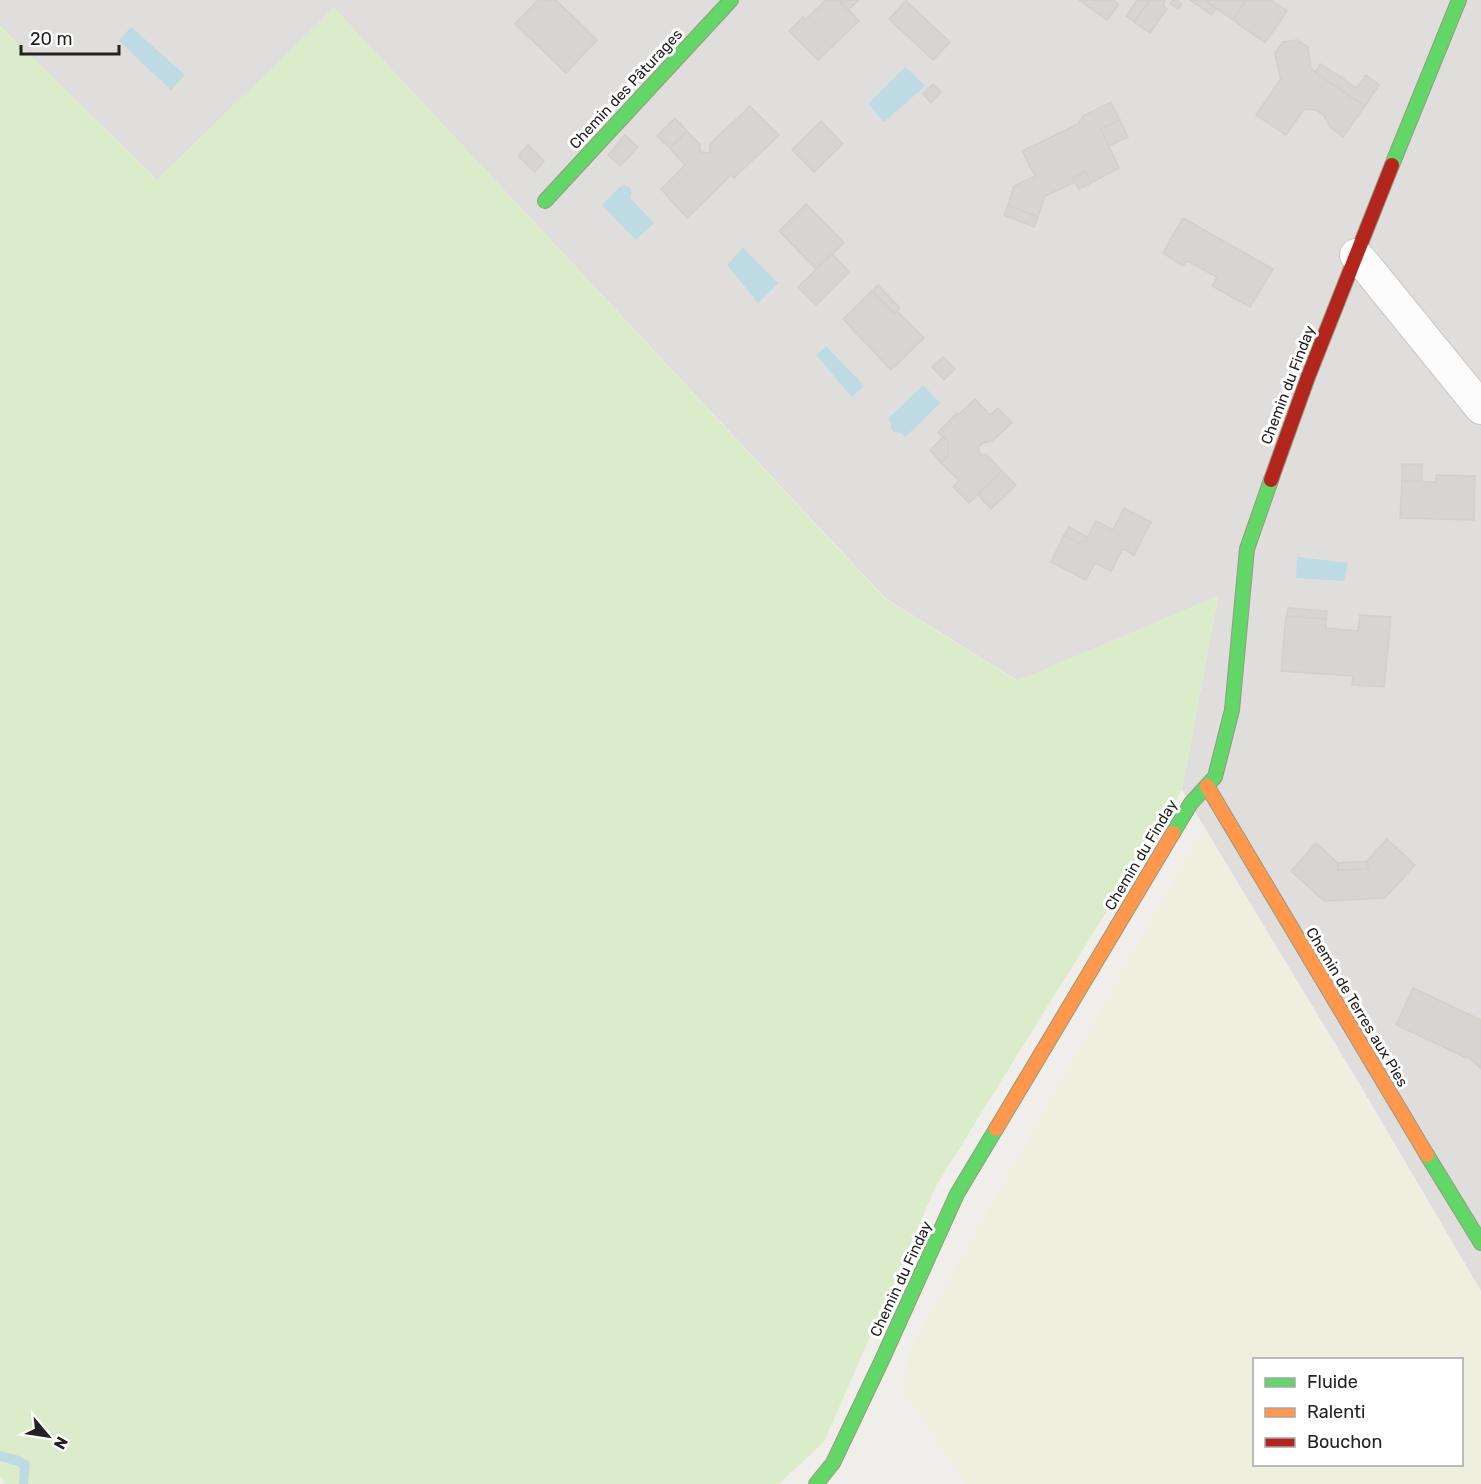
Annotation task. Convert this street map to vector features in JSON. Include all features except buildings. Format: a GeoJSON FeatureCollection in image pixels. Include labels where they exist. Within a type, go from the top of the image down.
{"type":"FeatureCollection","features":[{"type":"Feature","properties":{"kind":"street","name":"Chemin des Pâturages"},"geometry":{"type":"LineString","coordinates":[[545,201],[731,0]]}},
{"type":"Feature","properties":{"kind":"street","name":"Chemin du Finday"},"geometry":{"type":"LineString","coordinates":[[816,1484],[833,1463],[957,1194],[1191,803],[1215,777],[1232,710],[1247,549],[1308,377],[1459,0]]}},
{"type":"Feature","properties":{"kind":"street"},"geometry":{"type":"LineString","coordinates":[[1356,255],[1481,408]]}},
{"type":"Feature","properties":{"kind":"street","name":"Chemin de Terres aux Pies"},"geometry":{"type":"LineString","coordinates":[[1207,786],[1481,1243]]}},
{"type":"Feature","properties":{"kind":"shaded area"},"geometry":{"type":"Polygon","coordinates":[[[0,0],[1481,0],[1481,1291],[1182,790],[1218,596],[1018,681],[885,598],[334,8],[157,180],[0,26],[0,0]]]}},
{"type":"Feature","properties":{"kind":"green space"},"geometry":{"type":"Polygon","coordinates":[[[334,8],[884,598],[1017,681],[1218,596],[1182,790],[936,1186],[824,1442],[779,1484],[6,1484],[0,1477],[0,26],[157,180],[334,8]]]}},
{"type":"Feature","properties":{"kind":"green space"},"geometry":{"type":"Polygon","coordinates":[[[1204,827],[1481,1292],[1481,1484],[966,1484],[903,1390],[910,1350],[1204,827]]]}},
{"type":"Feature","properties":{"kind":"water"},"geometry":{"type":"Polygon","coordinates":[[[131,27],[185,75],[171,90],[119,41],[131,27]]]}},
{"type":"Feature","properties":{"kind":"water"},"geometry":{"type":"Polygon","coordinates":[[[905,67],[925,86],[884,122],[868,104],[905,67]]]}},
{"type":"Feature","properties":{"kind":"water"},"geometry":{"type":"Polygon","coordinates":[[[624,185],[631,190],[630,198],[654,223],[636,240],[602,205],[624,185]]]}},
{"type":"Feature","properties":{"kind":"water"},"geometry":{"type":"Polygon","coordinates":[[[743,248],[778,283],[758,303],[727,265],[743,248]]]}},
{"type":"Feature","properties":{"kind":"water"},"geometry":{"type":"Polygon","coordinates":[[[826,346],[864,386],[852,397],[816,355],[826,346]]]}},
{"type":"Feature","properties":{"kind":"water"},"geometry":{"type":"Polygon","coordinates":[[[923,385],[940,403],[905,437],[901,433],[894,432],[888,419],[923,385]]]}},
{"type":"Feature","properties":{"kind":"water"},"geometry":{"type":"Polygon","coordinates":[[[1297,557],[1348,563],[1344,581],[1296,578],[1297,557]]]}},
{"type":"Feature","properties":{"kind":"water"},"geometry":{"type":"Polygon","coordinates":[[[0,1451],[19,1456],[30,1462],[28,1484],[19,1484],[20,1468],[0,1461],[0,1451]]]}},
{"type":"Feature","properties":{"kind":"traffic: fast"},"geometry":{"type":"LineString","coordinates":[[545,201],[731,0]]}},
{"type":"Feature","properties":{"kind":"traffic: fast"},"geometry":{"type":"LineString","coordinates":[[1392,165],[1459,0]]}},
{"type":"Feature","properties":{"kind":"traffic: fast"},"geometry":{"type":"LineString","coordinates":[[1173,833],[1191,803],[1215,777],[1232,710],[1247,549],[1271,480]]}},
{"type":"Feature","properties":{"kind":"traffic: fast"},"geometry":{"type":"LineString","coordinates":[[816,1484],[833,1463],[957,1194],[996,1129]]}},
{"type":"Feature","properties":{"kind":"traffic: fast"},"geometry":{"type":"LineString","coordinates":[[1427,1155],[1481,1243]]}},
{"type":"Feature","properties":{"kind":"traffic: slow"},"geometry":{"type":"LineString","coordinates":[[1207,786],[1427,1155]]}},
{"type":"Feature","properties":{"kind":"traffic: slow"},"geometry":{"type":"LineString","coordinates":[[996,1129],[1173,833]]}},
{"type":"Feature","properties":{"kind":"traffic: jam"},"geometry":{"type":"LineString","coordinates":[[1271,480],[1308,377],[1392,165]]}}]}
